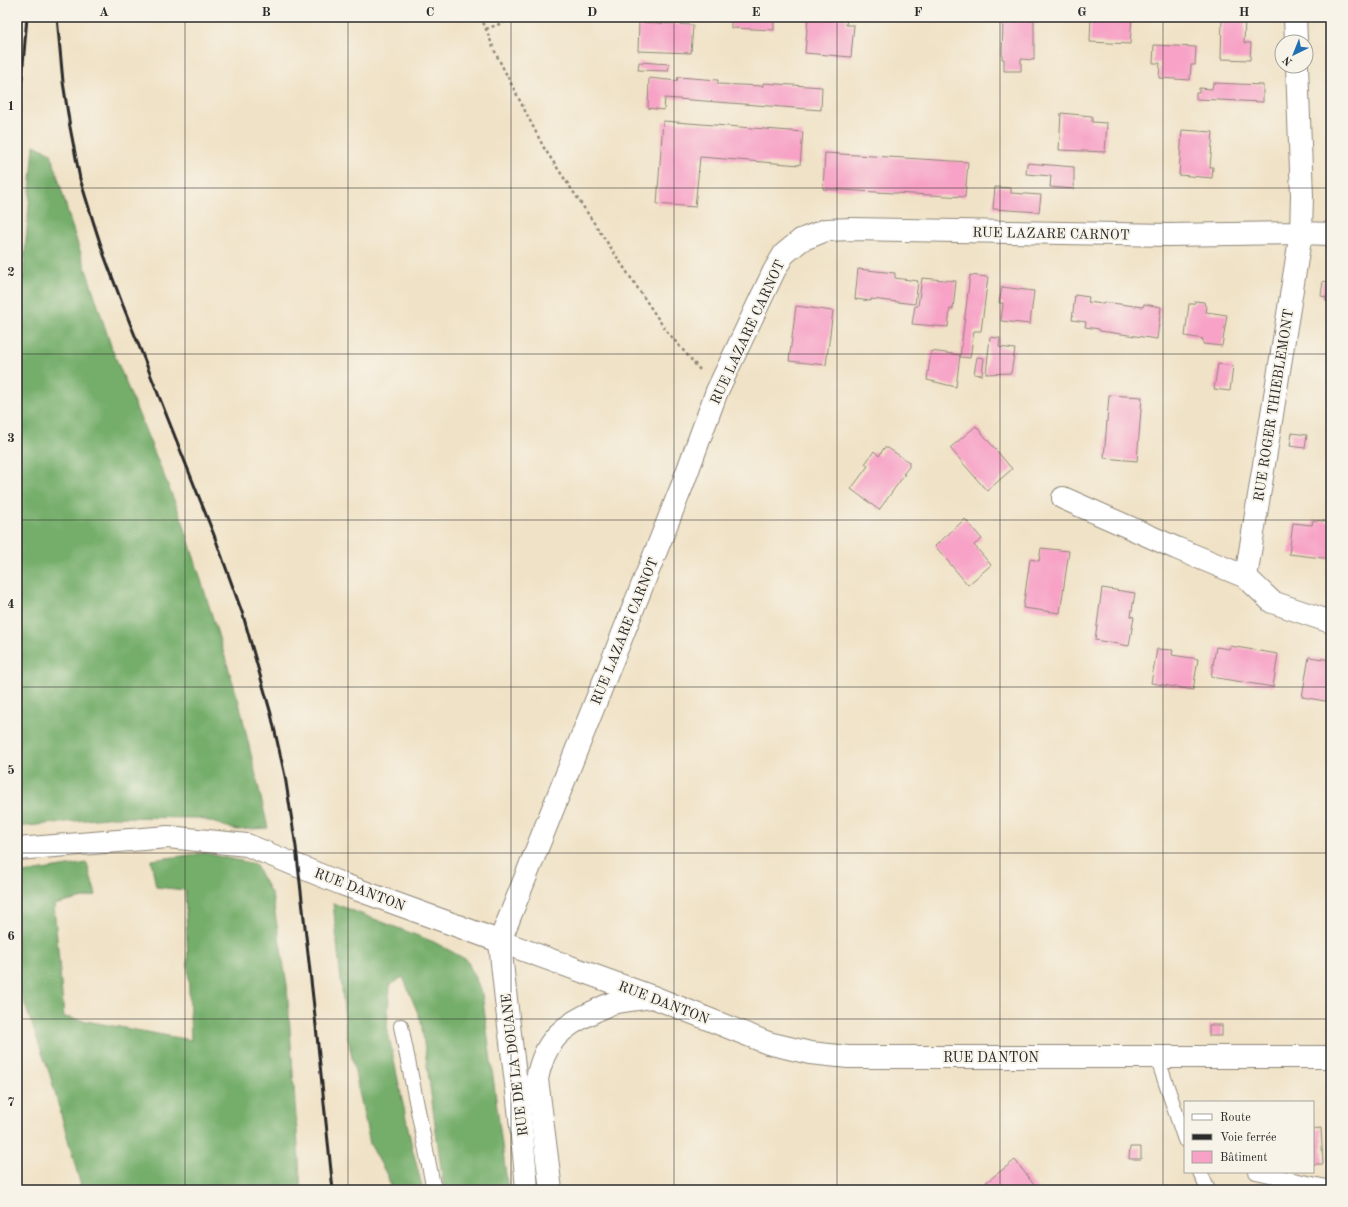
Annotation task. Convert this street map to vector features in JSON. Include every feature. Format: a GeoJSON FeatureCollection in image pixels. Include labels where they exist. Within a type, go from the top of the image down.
{"type":"FeatureCollection","features":[{"type":"Feature","properties":{"kind":"street"},"geometry":{"type":"LineString","coordinates":[[1295,17],[1296,34]]}},
{"type":"Feature","properties":{"kind":"street"},"geometry":{"type":"LineString","coordinates":[[1297,74],[1302,196],[1301,233]]}},
{"type":"Feature","properties":{"kind":"street","name":"RUE LAZARE CARNOT"},"geometry":{"type":"LineString","coordinates":[[500,941],[685,479],[717,391],[774,271],[784,254],[801,240],[826,230],[852,229],[1168,235],[1331,234]]}},
{"type":"Feature","properties":{"kind":"street","name":"RUE ROGER THIEBLEMONT"},"geometry":{"type":"LineString","coordinates":[[1246,577],[1301,233]]}},
{"type":"Feature","properties":{"kind":"street"},"geometry":{"type":"LineString","coordinates":[[1063,498],[1246,577],[1272,602],[1331,622]]}},
{"type":"Feature","properties":{"kind":"street","name":"RUE DANTON"},"geometry":{"type":"LineString","coordinates":[[17,849],[168,837],[248,845],[342,884],[653,997],[768,1043],[810,1053],[848,1057],[1331,1057]]}},
{"type":"Feature","properties":{"kind":"street","name":"RUE DE LA DOUANE"},"geometry":{"type":"LineString","coordinates":[[500,941],[527,1190]]}},
{"type":"Feature","properties":{"kind":"street","name":"RUE DE LA DOUANE"},"geometry":{"type":"LineString","coordinates":[[551,1190],[537,1079],[540,1063],[548,1046],[558,1034],[576,1020],[612,1003],[653,997]]}},
{"type":"Feature","properties":{"kind":"lane"},"geometry":{"type":"LineString","coordinates":[[401,1026],[434,1190]]}},
{"type":"Feature","properties":{"kind":"lane"},"geometry":{"type":"LineString","coordinates":[[1157,1057],[1184,1137]]}},
{"type":"Feature","properties":{"kind":"lane"},"geometry":{"type":"LineString","coordinates":[[1200,1173],[1208,1190]]}},
{"type":"Feature","properties":{"kind":"lane"},"geometry":{"type":"LineString","coordinates":[[1261,1173],[1331,1188]]}},
{"type":"Feature","properties":{"kind":"path"},"geometry":{"type":"LineString","coordinates":[[481,17],[496,54],[544,148],[665,329],[717,391]]}},
{"type":"Feature","properties":{"kind":"path"},"geometry":{"type":"LineString","coordinates":[[486,28],[518,17]]}},
{"type":"Feature","properties":{"kind":"green space"},"geometry":{"type":"Polygon","coordinates":[[[34,145],[51,153],[71,223],[112,349],[183,522],[239,702],[268,828],[237,830],[199,818],[115,817],[17,827],[17,348],[34,145]]]}},
{"type":"Feature","properties":{"kind":"green space"},"geometry":{"type":"Polygon","coordinates":[[[205,853],[255,864],[272,895],[287,985],[301,1190],[82,1190],[50,1075],[17,983],[17,874],[87,863],[96,895],[54,905],[64,1017],[191,1040],[185,890],[156,887],[151,860],[205,853]]]}},
{"type":"Feature","properties":{"kind":"green space"},"geometry":{"type":"Polygon","coordinates":[[[333,903],[434,942],[467,960],[482,993],[508,1190],[444,1190],[421,1021],[403,977],[390,985],[387,1027],[412,1147],[423,1190],[391,1190],[388,1177],[370,1144],[346,1029],[333,903]]]}},
{"type":"Feature","properties":{"kind":"building"},"geometry":{"type":"Polygon","coordinates":[[[731,17],[774,17],[774,30],[731,28],[731,17]]]}},
{"type":"Feature","properties":{"kind":"building"},"geometry":{"type":"Polygon","coordinates":[[[808,17],[847,18],[846,25],[854,25],[851,57],[805,53],[808,17]]]}},
{"type":"Feature","properties":{"kind":"building"},"geometry":{"type":"Polygon","coordinates":[[[1003,17],[1034,17],[1034,60],[1021,59],[1021,71],[1004,71],[1004,59],[1002,59],[1003,17]]]}},
{"type":"Feature","properties":{"kind":"building"},"geometry":{"type":"Polygon","coordinates":[[[1091,17],[1132,17],[1130,44],[1090,42],[1091,17]]]}},
{"type":"Feature","properties":{"kind":"building"},"geometry":{"type":"Polygon","coordinates":[[[1222,17],[1245,17],[1244,43],[1251,43],[1250,60],[1221,59],[1222,17]]]}},
{"type":"Feature","properties":{"kind":"building"},"geometry":{"type":"Polygon","coordinates":[[[639,22],[693,25],[691,53],[638,51],[639,22]]]}},
{"type":"Feature","properties":{"kind":"building"},"geometry":{"type":"Polygon","coordinates":[[[1154,45],[1196,47],[1195,65],[1191,65],[1190,80],[1159,78],[1160,63],[1153,63],[1154,45]]]}},
{"type":"Feature","properties":{"kind":"building"},"geometry":{"type":"Polygon","coordinates":[[[639,62],[669,64],[668,71],[638,70],[639,62]]]}},
{"type":"Feature","properties":{"kind":"building"},"geometry":{"type":"Polygon","coordinates":[[[678,77],[718,80],[718,84],[763,86],[763,83],[822,87],[821,110],[665,98],[664,110],[648,108],[649,78],[677,81],[678,77]]]}},
{"type":"Feature","properties":{"kind":"building"},"geometry":{"type":"Polygon","coordinates":[[[1213,83],[1263,85],[1263,102],[1196,99],[1196,93],[1199,93],[1199,88],[1212,89],[1213,83]]]}},
{"type":"Feature","properties":{"kind":"building"},"geometry":{"type":"Polygon","coordinates":[[[1061,113],[1092,116],[1092,122],[1107,123],[1105,152],[1059,150],[1061,113]]]}},
{"type":"Feature","properties":{"kind":"building"},"geometry":{"type":"Polygon","coordinates":[[[663,121],[803,132],[800,165],[700,157],[695,207],[657,204],[663,121]]]}},
{"type":"Feature","properties":{"kind":"building"},"geometry":{"type":"Polygon","coordinates":[[[1182,130],[1213,132],[1210,167],[1213,167],[1212,178],[1179,175],[1182,130]]]}},
{"type":"Feature","properties":{"kind":"building"},"geometry":{"type":"Polygon","coordinates":[[[825,153],[968,162],[965,197],[823,189],[825,153]]]}},
{"type":"Feature","properties":{"kind":"building"},"geometry":{"type":"Polygon","coordinates":[[[1027,163],[1074,167],[1074,189],[1050,187],[1051,176],[1026,174],[1027,163]]]}},
{"type":"Feature","properties":{"kind":"building"},"geometry":{"type":"Polygon","coordinates":[[[995,187],[1011,188],[1011,193],[1041,195],[1039,212],[993,209],[995,187]]]}},
{"type":"Feature","properties":{"kind":"building"},"geometry":{"type":"Polygon","coordinates":[[[858,269],[895,273],[895,278],[918,281],[915,304],[871,299],[871,301],[855,299],[858,269]]]}},
{"type":"Feature","properties":{"kind":"building"},"geometry":{"type":"Polygon","coordinates":[[[1330,272],[1331,302],[1326,301],[1326,297],[1321,296],[1323,281],[1328,282],[1330,272]]]}},
{"type":"Feature","properties":{"kind":"building"},"geometry":{"type":"Polygon","coordinates":[[[970,275],[988,277],[981,331],[974,331],[970,358],[960,357],[970,275]]]}},
{"type":"Feature","properties":{"kind":"building"},"geometry":{"type":"Polygon","coordinates":[[[922,278],[956,281],[953,309],[950,309],[948,327],[912,324],[915,306],[918,306],[922,278]]]}},
{"type":"Feature","properties":{"kind":"building"},"geometry":{"type":"Polygon","coordinates":[[[1002,287],[1034,291],[1030,324],[1001,321],[1003,303],[999,303],[1002,287]]]}},
{"type":"Feature","properties":{"kind":"building"},"geometry":{"type":"Polygon","coordinates":[[[1075,295],[1089,297],[1088,302],[1103,304],[1104,302],[1143,307],[1144,304],[1161,307],[1157,339],[1100,331],[1099,329],[1085,327],[1086,322],[1072,320],[1075,295]]]}},
{"type":"Feature","properties":{"kind":"building"},"geometry":{"type":"Polygon","coordinates":[[[1195,301],[1204,302],[1205,306],[1207,307],[1206,312],[1227,315],[1222,346],[1203,344],[1203,339],[1185,336],[1189,304],[1194,304],[1195,301]]]}},
{"type":"Feature","properties":{"kind":"building"},"geometry":{"type":"Polygon","coordinates":[[[796,306],[833,311],[826,365],[789,361],[796,306]]]}},
{"type":"Feature","properties":{"kind":"building"},"geometry":{"type":"Polygon","coordinates":[[[990,337],[1000,338],[999,347],[1015,349],[1011,373],[986,374],[990,337]]]}},
{"type":"Feature","properties":{"kind":"building"},"geometry":{"type":"Polygon","coordinates":[[[931,351],[960,355],[956,387],[927,380],[931,351]]]}},
{"type":"Feature","properties":{"kind":"building"},"geometry":{"type":"Polygon","coordinates":[[[977,357],[984,358],[982,375],[974,374],[977,357]]]}},
{"type":"Feature","properties":{"kind":"building"},"geometry":{"type":"Polygon","coordinates":[[[1218,364],[1233,366],[1230,391],[1214,389],[1218,364]]]}},
{"type":"Feature","properties":{"kind":"building"},"geometry":{"type":"Polygon","coordinates":[[[1109,395],[1142,397],[1137,461],[1104,458],[1109,395]]]}},
{"type":"Feature","properties":{"kind":"building"},"geometry":{"type":"Polygon","coordinates":[[[976,426],[1012,469],[987,491],[950,448],[976,426]]]}},
{"type":"Feature","properties":{"kind":"building"},"geometry":{"type":"Polygon","coordinates":[[[1292,433],[1307,435],[1305,448],[1290,446],[1292,433]]]}},
{"type":"Feature","properties":{"kind":"building"},"geometry":{"type":"Polygon","coordinates":[[[884,448],[888,448],[909,462],[909,467],[879,510],[851,489],[868,466],[865,464],[874,451],[879,456],[884,448]]]}},
{"type":"Feature","properties":{"kind":"building"},"geometry":{"type":"Polygon","coordinates":[[[965,519],[982,539],[974,545],[991,565],[968,585],[935,546],[965,519]]]}},
{"type":"Feature","properties":{"kind":"building"},"geometry":{"type":"Polygon","coordinates":[[[1313,520],[1331,522],[1331,559],[1289,554],[1293,523],[1312,525],[1313,520]]]}},
{"type":"Feature","properties":{"kind":"building"},"geometry":{"type":"Polygon","coordinates":[[[1041,548],[1069,551],[1060,613],[1023,608],[1030,559],[1039,561],[1041,548]]]}},
{"type":"Feature","properties":{"kind":"building"},"geometry":{"type":"Polygon","coordinates":[[[1102,588],[1135,593],[1131,616],[1134,617],[1129,646],[1095,640],[1102,588]]]}},
{"type":"Feature","properties":{"kind":"building"},"geometry":{"type":"Polygon","coordinates":[[[1230,646],[1278,654],[1273,687],[1211,677],[1216,647],[1229,649],[1230,646]]]}},
{"type":"Feature","properties":{"kind":"building"},"geometry":{"type":"Polygon","coordinates":[[[1157,649],[1173,650],[1172,655],[1198,659],[1193,690],[1151,683],[1157,649]]]}},
{"type":"Feature","properties":{"kind":"building"},"geometry":{"type":"Polygon","coordinates":[[[1309,657],[1331,660],[1331,702],[1302,697],[1309,657]]]}},
{"type":"Feature","properties":{"kind":"building"},"geometry":{"type":"Polygon","coordinates":[[[1209,1025],[1222,1025],[1222,1036],[1209,1036],[1209,1025]]]}},
{"type":"Feature","properties":{"kind":"building"},"geometry":{"type":"Polygon","coordinates":[[[1321,1128],[1323,1164],[1314,1164],[1314,1129],[1321,1128]]]}},
{"type":"Feature","properties":{"kind":"building"},"geometry":{"type":"Polygon","coordinates":[[[1130,1147],[1141,1147],[1141,1159],[1129,1159],[1130,1147]]]}},
{"type":"Feature","properties":{"kind":"building"},"geometry":{"type":"Polygon","coordinates":[[[1015,1160],[1038,1190],[976,1190],[1015,1160]]]}},
{"type":"Feature","properties":{"kind":"railway"},"geometry":{"type":"LineString","coordinates":[[17,136],[27,17]]}},
{"type":"Feature","properties":{"kind":"railway"},"geometry":{"type":"LineString","coordinates":[[57,17],[63,82],[80,179],[104,255],[214,535],[243,615],[271,714],[285,776],[296,847],[333,1190]]}}]}
